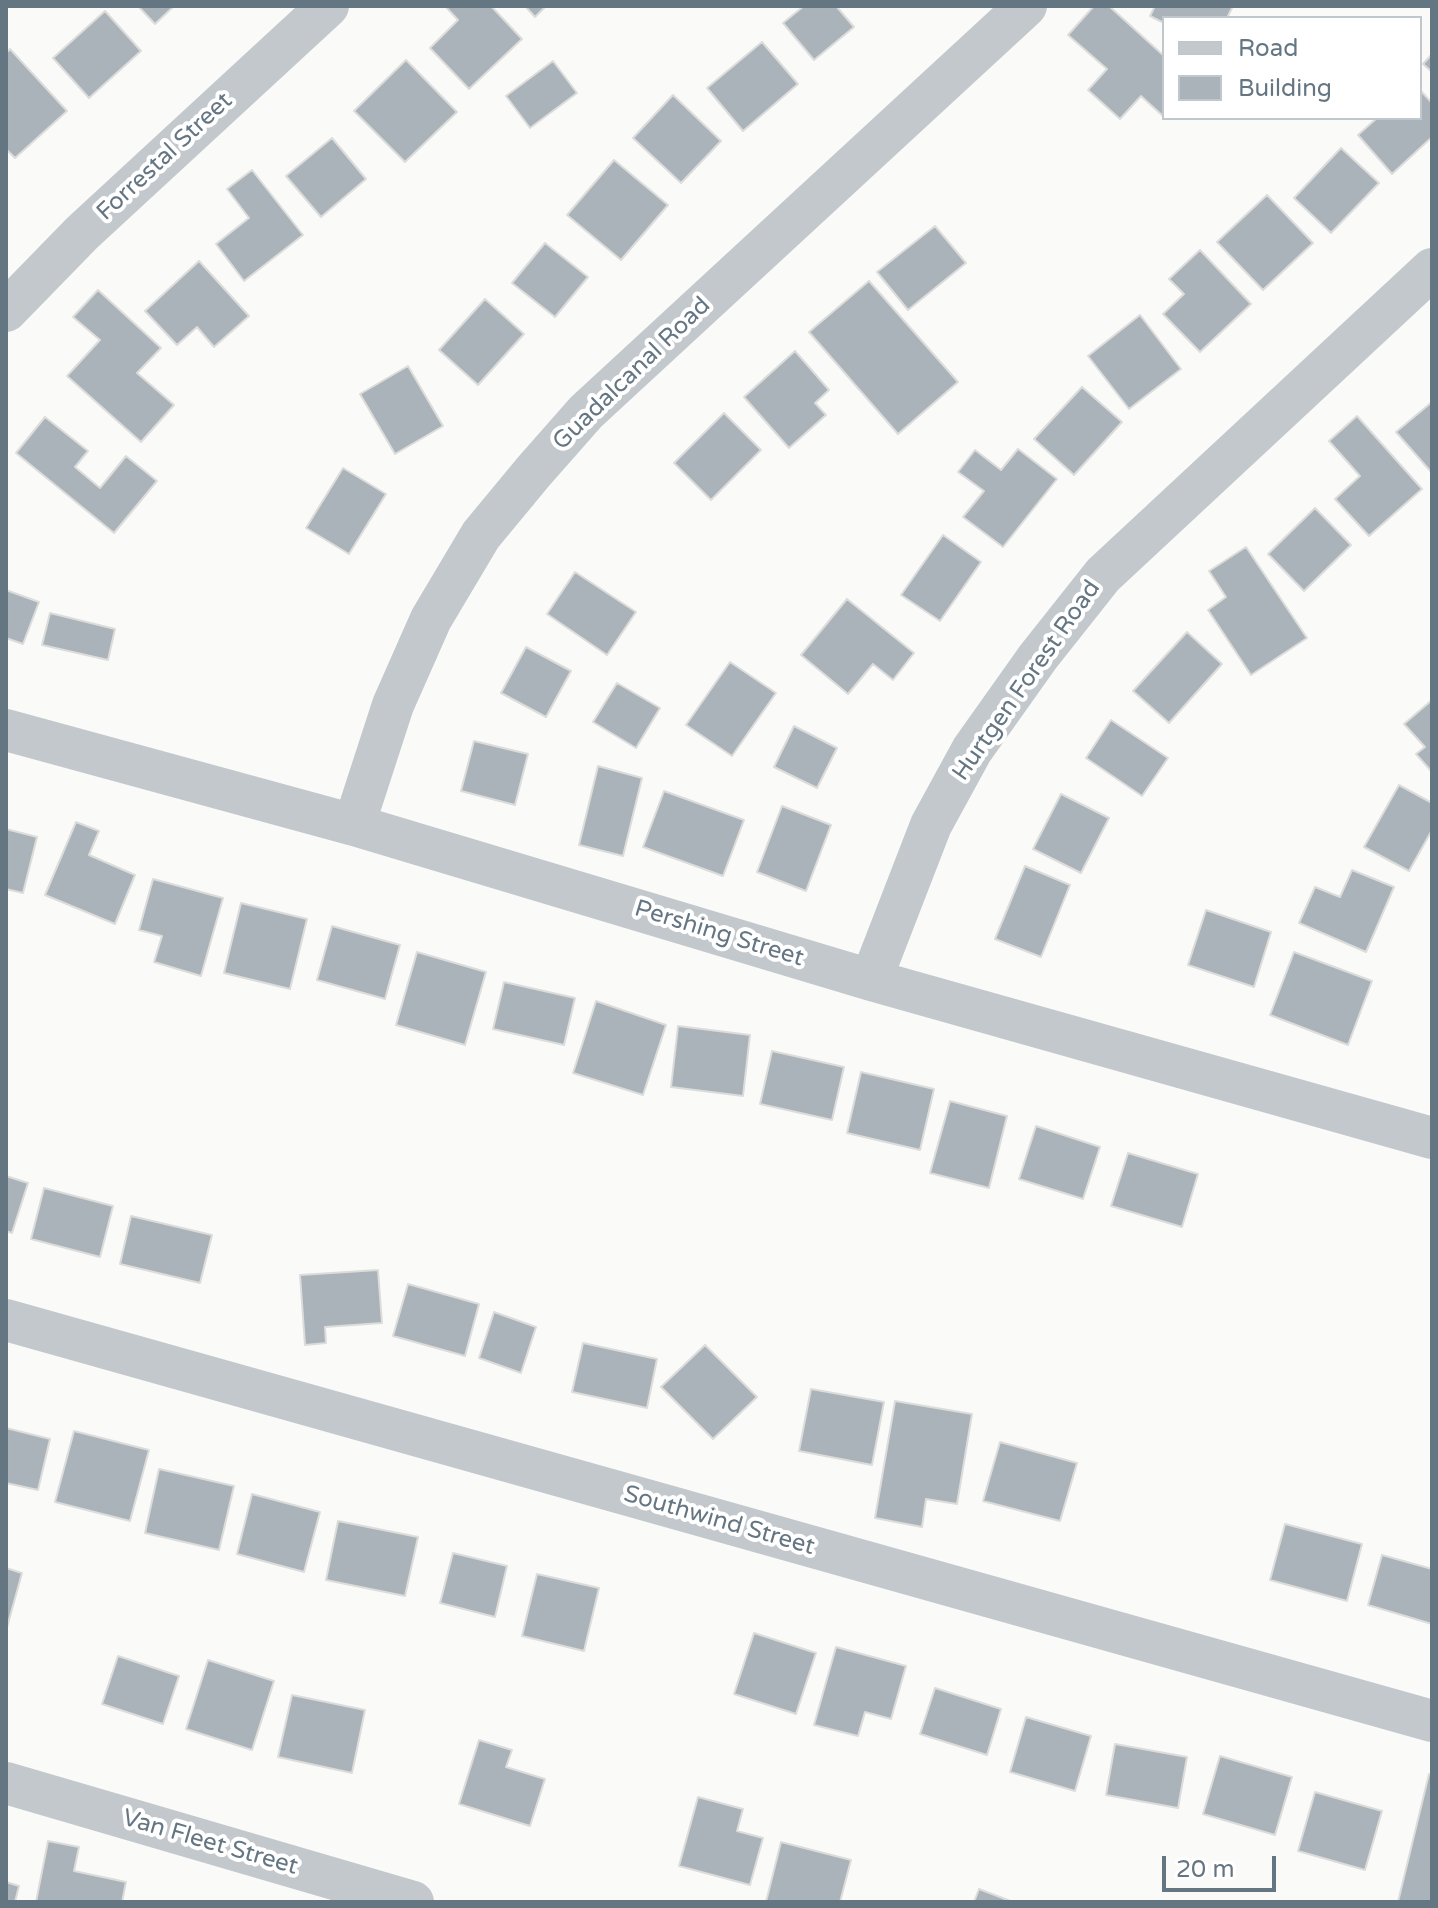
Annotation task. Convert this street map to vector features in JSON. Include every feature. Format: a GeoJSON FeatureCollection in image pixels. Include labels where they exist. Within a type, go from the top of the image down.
{"type":"FeatureCollection","features":[{"type":"Feature","properties":{"kind":"street","name":"Forrestal Street"},"geometry":{"type":"LineString","coordinates":[[6,311],[82,233],[328,6]]}},
{"type":"Feature","properties":{"kind":"street","name":"Guadalcanal Road"},"geometry":{"type":"LineString","coordinates":[[354,825],[393,705],[431,619],[481,535],[586,412],[1026,6]]}},
{"type":"Feature","properties":{"kind":"street","name":"Hurtgen Forest Road"},"geometry":{"type":"LineString","coordinates":[[871,980],[931,825],[972,750],[1038,657],[1103,575],[1432,269]]}},
{"type":"Feature","properties":{"kind":"street","name":"Pershing Street"},"geometry":{"type":"LineString","coordinates":[[6,730],[354,825],[871,980],[1429,1124]]}},
{"type":"Feature","properties":{"kind":"street","name":"Southwind Street"},"geometry":{"type":"LineString","coordinates":[[6,1320],[1432,1721]]}},
{"type":"Feature","properties":{"kind":"street","name":"Van Fleet Street"},"geometry":{"type":"LineString","coordinates":[[6,1783],[413,1902]]}},
{"type":"Feature","properties":{"kind":"building"},"geometry":{"type":"Polygon","coordinates":[[[138,6],[174,6],[155,24],[138,6]]]}},
{"type":"Feature","properties":{"kind":"building"},"geometry":{"type":"Polygon","coordinates":[[[445,6],[491,6],[522,39],[469,89],[430,48],[458,20],[445,6]]]}},
{"type":"Feature","properties":{"kind":"building"},"geometry":{"type":"Polygon","coordinates":[[[525,6],[546,6],[535,17],[525,6]]]}},
{"type":"Feature","properties":{"kind":"building"},"geometry":{"type":"Polygon","coordinates":[[[804,6],[836,6],[854,27],[814,60],[783,23],[804,6]]]}},
{"type":"Feature","properties":{"kind":"building"},"geometry":{"type":"Polygon","coordinates":[[[1094,6],[1109,6],[1162,54],[1162,115],[1141,96],[1120,119],[1088,90],[1107,69],[1068,35],[1094,6]]]}},
{"type":"Feature","properties":{"kind":"building"},"geometry":{"type":"Polygon","coordinates":[[[1155,6],[1233,6],[1228,16],[1162,16],[1162,22],[1150,16],[1155,6]]]}},
{"type":"Feature","properties":{"kind":"building"},"geometry":{"type":"Polygon","coordinates":[[[105,11],[141,51],[89,98],[53,58],[105,11]]]}},
{"type":"Feature","properties":{"kind":"building"},"geometry":{"type":"Polygon","coordinates":[[[762,42],[798,84],[743,131],[707,88],[762,42]]]}},
{"type":"Feature","properties":{"kind":"building"},"geometry":{"type":"Polygon","coordinates":[[[10,49],[67,111],[15,158],[6,149],[6,53],[10,49]]]}},
{"type":"Feature","properties":{"kind":"building"},"geometry":{"type":"Polygon","coordinates":[[[1432,54],[1432,72],[1423,64],[1432,54]]]}},
{"type":"Feature","properties":{"kind":"building"},"geometry":{"type":"Polygon","coordinates":[[[406,60],[457,112],[405,162],[354,111],[406,60]]]}},
{"type":"Feature","properties":{"kind":"building"},"geometry":{"type":"Polygon","coordinates":[[[553,61],[577,93],[530,128],[506,96],[553,61]]]}},
{"type":"Feature","properties":{"kind":"building"},"geometry":{"type":"Polygon","coordinates":[[[1422,92],[1432,103],[1432,137],[1392,174],[1358,135],[1375,120],[1422,120],[1422,92]]]}},
{"type":"Feature","properties":{"kind":"building"},"geometry":{"type":"Polygon","coordinates":[[[673,95],[721,141],[681,183],[633,138],[673,95]]]}},
{"type":"Feature","properties":{"kind":"building"},"geometry":{"type":"Polygon","coordinates":[[[332,138],[366,179],[321,217],[286,176],[332,138]]]}},
{"type":"Feature","properties":{"kind":"building"},"geometry":{"type":"Polygon","coordinates":[[[1341,148],[1379,183],[1331,233],[1294,198],[1341,148]]]}},
{"type":"Feature","properties":{"kind":"building"},"geometry":{"type":"Polygon","coordinates":[[[614,160],[668,205],[621,260],[567,215],[614,160]]]}},
{"type":"Feature","properties":{"kind":"building"},"geometry":{"type":"Polygon","coordinates":[[[252,170],[303,235],[244,281],[216,244],[249,218],[227,189],[252,170]]]}},
{"type":"Feature","properties":{"kind":"building"},"geometry":{"type":"Polygon","coordinates":[[[1267,195],[1313,243],[1263,290],[1217,242],[1267,195]]]}},
{"type":"Feature","properties":{"kind":"building"},"geometry":{"type":"Polygon","coordinates":[[[935,226],[966,263],[908,310],[877,272],[935,226]]]}},
{"type":"Feature","properties":{"kind":"building"},"geometry":{"type":"Polygon","coordinates":[[[545,243],[588,277],[555,317],[512,283],[545,243]]]}},
{"type":"Feature","properties":{"kind":"building"},"geometry":{"type":"Polygon","coordinates":[[[1200,250],[1251,304],[1200,352],[1163,314],[1184,294],[1169,279],[1200,250]]]}},
{"type":"Feature","properties":{"kind":"building"},"geometry":{"type":"Polygon","coordinates":[[[199,261],[249,316],[214,347],[197,327],[177,345],[145,311],[199,261]]]}},
{"type":"Feature","properties":{"kind":"building"},"geometry":{"type":"Polygon","coordinates":[[[869,281],[958,382],[898,434],[809,332],[869,281]]]}},
{"type":"Feature","properties":{"kind":"building"},"geometry":{"type":"Polygon","coordinates":[[[98,290],[161,348],[137,373],[174,405],[141,442],[67,376],[100,340],[73,317],[98,290]]]}},
{"type":"Feature","properties":{"kind":"building"},"geometry":{"type":"Polygon","coordinates":[[[485,299],[524,334],[478,385],[439,350],[485,299]]]}},
{"type":"Feature","properties":{"kind":"building"},"geometry":{"type":"Polygon","coordinates":[[[1140,315],[1181,369],[1129,409],[1088,356],[1140,315]]]}},
{"type":"Feature","properties":{"kind":"building"},"geometry":{"type":"Polygon","coordinates":[[[795,351],[829,390],[815,403],[826,415],[789,448],[744,397],[795,351]]]}},
{"type":"Feature","properties":{"kind":"building"},"geometry":{"type":"Polygon","coordinates":[[[408,366],[443,426],[395,454],[360,394],[408,366]]]}},
{"type":"Feature","properties":{"kind":"building"},"geometry":{"type":"Polygon","coordinates":[[[1082,387],[1122,422],[1074,475],[1034,439],[1082,387]]]}},
{"type":"Feature","properties":{"kind":"building"},"geometry":{"type":"Polygon","coordinates":[[[1432,402],[1432,473],[1396,432],[1432,402]]]}},
{"type":"Feature","properties":{"kind":"building"},"geometry":{"type":"Polygon","coordinates":[[[724,413],[761,450],[711,500],[674,463],[724,413]]]}},
{"type":"Feature","properties":{"kind":"building"},"geometry":{"type":"Polygon","coordinates":[[[1357,416],[1422,489],[1369,536],[1335,499],[1360,476],[1329,441],[1357,416]]]}},
{"type":"Feature","properties":{"kind":"building"},"geometry":{"type":"Polygon","coordinates":[[[45,417],[88,451],[75,467],[100,488],[126,456],[157,481],[114,533],[16,453],[45,417]]]}},
{"type":"Feature","properties":{"kind":"building"},"geometry":{"type":"Polygon","coordinates":[[[1018,449],[1057,479],[1003,547],[963,517],[984,491],[958,472],[975,450],[1001,470],[1018,449]]]}},
{"type":"Feature","properties":{"kind":"building"},"geometry":{"type":"Polygon","coordinates":[[[343,468],[386,494],[349,554],[306,528],[343,468]]]}},
{"type":"Feature","properties":{"kind":"building"},"geometry":{"type":"Polygon","coordinates":[[[1315,508],[1351,545],[1304,591],[1268,554],[1315,508]]]}},
{"type":"Feature","properties":{"kind":"building"},"geometry":{"type":"Polygon","coordinates":[[[943,535],[981,562],[940,621],[901,595],[943,535]]]}},
{"type":"Feature","properties":{"kind":"building"},"geometry":{"type":"Polygon","coordinates":[[[1246,547],[1307,638],[1251,675],[1208,610],[1226,597],[1209,571],[1246,547]]]}},
{"type":"Feature","properties":{"kind":"building"},"geometry":{"type":"Polygon","coordinates":[[[575,572],[636,612],[607,655],[547,614],[575,572]]]}},
{"type":"Feature","properties":{"kind":"building"},"geometry":{"type":"Polygon","coordinates":[[[6,590],[39,602],[23,644],[6,638],[6,590]]]}},
{"type":"Feature","properties":{"kind":"building"},"geometry":{"type":"Polygon","coordinates":[[[847,599],[914,653],[893,680],[873,664],[848,694],[801,655],[847,599]]]}},
{"type":"Feature","properties":{"kind":"building"},"geometry":{"type":"Polygon","coordinates":[[[50,613],[115,629],[108,660],[42,645],[50,613]]]}},
{"type":"Feature","properties":{"kind":"building"},"geometry":{"type":"Polygon","coordinates":[[[1187,632],[1222,664],[1169,723],[1133,691],[1187,632]]]}},
{"type":"Feature","properties":{"kind":"building"},"geometry":{"type":"Polygon","coordinates":[[[526,647],[571,671],[546,717],[501,693],[526,647]]]}},
{"type":"Feature","properties":{"kind":"building"},"geometry":{"type":"Polygon","coordinates":[[[730,662],[776,693],[732,756],[686,725],[730,662]]]}},
{"type":"Feature","properties":{"kind":"building"},"geometry":{"type":"Polygon","coordinates":[[[617,683],[660,708],[636,748],[593,722],[617,683]]]}},
{"type":"Feature","properties":{"kind":"building"},"geometry":{"type":"Polygon","coordinates":[[[1432,700],[1432,772],[1416,754],[1425,747],[1404,724],[1432,700]]]}},
{"type":"Feature","properties":{"kind":"building"},"geometry":{"type":"Polygon","coordinates":[[[1111,720],[1168,758],[1142,796],[1086,758],[1111,720]]]}},
{"type":"Feature","properties":{"kind":"building"},"geometry":{"type":"Polygon","coordinates":[[[794,726],[837,748],[817,788],[774,767],[794,726]]]}},
{"type":"Feature","properties":{"kind":"building"},"geometry":{"type":"Polygon","coordinates":[[[474,741],[528,754],[515,805],[461,791],[474,741]]]}},
{"type":"Feature","properties":{"kind":"building"},"geometry":{"type":"Polygon","coordinates":[[[598,766],[642,778],[623,856],[579,845],[598,766]]]}},
{"type":"Feature","properties":{"kind":"building"},"geometry":{"type":"Polygon","coordinates":[[[1399,785],[1432,803],[1432,830],[1409,871],[1364,847],[1399,785]]]}},
{"type":"Feature","properties":{"kind":"building"},"geometry":{"type":"Polygon","coordinates":[[[664,791],[744,820],[723,876],[643,847],[664,791]]]}},
{"type":"Feature","properties":{"kind":"building"},"geometry":{"type":"Polygon","coordinates":[[[1061,794],[1109,818],[1081,873],[1033,849],[1061,794]]]}},
{"type":"Feature","properties":{"kind":"building"},"geometry":{"type":"Polygon","coordinates":[[[782,806],[831,825],[806,891],[757,872],[782,806]]]}},
{"type":"Feature","properties":{"kind":"building"},"geometry":{"type":"Polygon","coordinates":[[[76,822],[99,831],[89,855],[135,875],[115,924],[45,895],[76,822]]]}},
{"type":"Feature","properties":{"kind":"building"},"geometry":{"type":"Polygon","coordinates":[[[6,829],[37,837],[23,893],[6,889],[6,829]]]}},
{"type":"Feature","properties":{"kind":"building"},"geometry":{"type":"Polygon","coordinates":[[[1025,866],[1070,885],[1041,957],[995,939],[1025,866]]]}},
{"type":"Feature","properties":{"kind":"building"},"geometry":{"type":"Polygon","coordinates":[[[1352,870],[1394,887],[1366,952],[1299,923],[1315,887],[1340,897],[1352,870]]]}},
{"type":"Feature","properties":{"kind":"building"},"geometry":{"type":"Polygon","coordinates":[[[153,879],[223,898],[201,976],[154,962],[162,936],[139,930],[153,879]]]}},
{"type":"Feature","properties":{"kind":"building"},"geometry":{"type":"Polygon","coordinates":[[[241,903],[307,919],[290,989],[224,973],[241,903]]]}},
{"type":"Feature","properties":{"kind":"building"},"geometry":{"type":"Polygon","coordinates":[[[1206,910],[1271,932],[1254,987],[1188,965],[1206,910]]]}},
{"type":"Feature","properties":{"kind":"building"},"geometry":{"type":"Polygon","coordinates":[[[332,926],[400,945],[385,999],[317,980],[332,926]]]}},
{"type":"Feature","properties":{"kind":"building"},"geometry":{"type":"Polygon","coordinates":[[[417,952],[486,972],[465,1045],[396,1025],[417,952]]]}},
{"type":"Feature","properties":{"kind":"building"},"geometry":{"type":"Polygon","coordinates":[[[1294,952],[1372,981],[1348,1045],[1270,1015],[1294,952]]]}},
{"type":"Feature","properties":{"kind":"building"},"geometry":{"type":"Polygon","coordinates":[[[504,982],[575,998],[564,1045],[493,1029],[504,982]]]}},
{"type":"Feature","properties":{"kind":"building"},"geometry":{"type":"Polygon","coordinates":[[[596,1001],[666,1025],[643,1095],[573,1073],[596,1001]]]}},
{"type":"Feature","properties":{"kind":"building"},"geometry":{"type":"Polygon","coordinates":[[[678,1026],[750,1035],[743,1096],[671,1087],[678,1026]]]}},
{"type":"Feature","properties":{"kind":"building"},"geometry":{"type":"Polygon","coordinates":[[[772,1051],[844,1067],[832,1120],[760,1104],[772,1051]]]}},
{"type":"Feature","properties":{"kind":"building"},"geometry":{"type":"Polygon","coordinates":[[[861,1072],[934,1089],[920,1150],[847,1133],[861,1072]]]}},
{"type":"Feature","properties":{"kind":"building"},"geometry":{"type":"Polygon","coordinates":[[[950,1101],[1007,1116],[989,1188],[930,1173],[950,1101]]]}},
{"type":"Feature","properties":{"kind":"building"},"geometry":{"type":"Polygon","coordinates":[[[1036,1126],[1100,1147],[1083,1199],[1019,1179],[1036,1126]]]}},
{"type":"Feature","properties":{"kind":"building"},"geometry":{"type":"Polygon","coordinates":[[[1128,1153],[1198,1174],[1182,1227],[1111,1206],[1128,1153]]]}},
{"type":"Feature","properties":{"kind":"building"},"geometry":{"type":"Polygon","coordinates":[[[6,1176],[28,1183],[12,1233],[6,1231],[6,1176]]]}},
{"type":"Feature","properties":{"kind":"building"},"geometry":{"type":"Polygon","coordinates":[[[44,1188],[113,1206],[100,1257],[31,1239],[44,1188]]]}},
{"type":"Feature","properties":{"kind":"building"},"geometry":{"type":"Polygon","coordinates":[[[131,1216],[212,1235],[200,1283],[120,1264],[131,1216]]]}},
{"type":"Feature","properties":{"kind":"building"},"geometry":{"type":"Polygon","coordinates":[[[378,1270],[382,1323],[325,1327],[326,1343],[305,1345],[300,1275],[378,1270]]]}},
{"type":"Feature","properties":{"kind":"building"},"geometry":{"type":"Polygon","coordinates":[[[408,1284],[479,1304],[465,1356],[393,1336],[408,1284]]]}},
{"type":"Feature","properties":{"kind":"building"},"geometry":{"type":"Polygon","coordinates":[[[494,1312],[536,1327],[521,1373],[479,1358],[494,1312]]]}},
{"type":"Feature","properties":{"kind":"building"},"geometry":{"type":"Polygon","coordinates":[[[583,1343],[657,1359],[647,1408],[572,1392],[583,1343]]]}},
{"type":"Feature","properties":{"kind":"building"},"geometry":{"type":"Polygon","coordinates":[[[705,1345],[757,1397],[713,1439],[661,1387],[705,1345]]]}},
{"type":"Feature","properties":{"kind":"building"},"geometry":{"type":"Polygon","coordinates":[[[811,1389],[884,1402],[872,1465],[799,1451],[811,1389]]]}},
{"type":"Feature","properties":{"kind":"building"},"geometry":{"type":"Polygon","coordinates":[[[895,1401],[972,1414],[957,1504],[926,1499],[922,1527],[875,1518],[895,1401]]]}},
{"type":"Feature","properties":{"kind":"building"},"geometry":{"type":"Polygon","coordinates":[[[6,1428],[50,1439],[38,1490],[6,1483],[6,1428]]]}},
{"type":"Feature","properties":{"kind":"building"},"geometry":{"type":"Polygon","coordinates":[[[74,1431],[149,1450],[130,1521],[55,1502],[74,1431]]]}},
{"type":"Feature","properties":{"kind":"building"},"geometry":{"type":"Polygon","coordinates":[[[1000,1442],[1077,1463],[1060,1521],[983,1501],[1000,1442]]]}},
{"type":"Feature","properties":{"kind":"building"},"geometry":{"type":"Polygon","coordinates":[[[159,1469],[234,1486],[219,1550],[145,1533],[159,1469]]]}},
{"type":"Feature","properties":{"kind":"building"},"geometry":{"type":"Polygon","coordinates":[[[252,1494],[320,1512],[304,1572],[237,1554],[252,1494]]]}},
{"type":"Feature","properties":{"kind":"building"},"geometry":{"type":"Polygon","coordinates":[[[338,1521],[418,1537],[405,1596],[326,1580],[338,1521]]]}},
{"type":"Feature","properties":{"kind":"building"},"geometry":{"type":"Polygon","coordinates":[[[1285,1524],[1362,1544],[1347,1601],[1270,1580],[1285,1524]]]}},
{"type":"Feature","properties":{"kind":"building"},"geometry":{"type":"Polygon","coordinates":[[[453,1553],[507,1566],[495,1617],[440,1603],[453,1553]]]}},
{"type":"Feature","properties":{"kind":"building"},"geometry":{"type":"Polygon","coordinates":[[[1382,1555],[1432,1569],[1432,1624],[1368,1605],[1382,1555]]]}},
{"type":"Feature","properties":{"kind":"building"},"geometry":{"type":"Polygon","coordinates":[[[6,1568],[22,1573],[6,1631],[6,1568]]]}},
{"type":"Feature","properties":{"kind":"building"},"geometry":{"type":"Polygon","coordinates":[[[537,1574],[599,1588],[584,1651],[522,1636],[537,1574]]]}},
{"type":"Feature","properties":{"kind":"building"},"geometry":{"type":"Polygon","coordinates":[[[754,1633],[816,1653],[796,1714],[734,1694],[754,1633]]]}},
{"type":"Feature","properties":{"kind":"building"},"geometry":{"type":"Polygon","coordinates":[[[836,1647],[906,1666],[891,1719],[865,1712],[858,1736],[814,1725],[836,1647]]]}},
{"type":"Feature","properties":{"kind":"building"},"geometry":{"type":"Polygon","coordinates":[[[118,1656],[179,1676],[163,1724],[102,1704],[118,1656]]]}},
{"type":"Feature","properties":{"kind":"building"},"geometry":{"type":"Polygon","coordinates":[[[208,1660],[274,1681],[252,1750],[186,1729],[208,1660]]]}},
{"type":"Feature","properties":{"kind":"building"},"geometry":{"type":"Polygon","coordinates":[[[935,1688],[1001,1709],[987,1755],[920,1734],[935,1688]]]}},
{"type":"Feature","properties":{"kind":"building"},"geometry":{"type":"Polygon","coordinates":[[[292,1695],[365,1710],[352,1773],[278,1757],[292,1695]]]}},
{"type":"Feature","properties":{"kind":"building"},"geometry":{"type":"Polygon","coordinates":[[[1026,1717],[1091,1736],[1075,1791],[1010,1772],[1026,1717]]]}},
{"type":"Feature","properties":{"kind":"building"},"geometry":{"type":"Polygon","coordinates":[[[479,1740],[512,1750],[506,1767],[545,1779],[530,1826],[459,1804],[479,1740]]]}},
{"type":"Feature","properties":{"kind":"building"},"geometry":{"type":"Polygon","coordinates":[[[1115,1744],[1187,1757],[1178,1808],[1106,1795],[1115,1744]]]}},
{"type":"Feature","properties":{"kind":"building"},"geometry":{"type":"Polygon","coordinates":[[[1220,1756],[1292,1777],[1275,1835],[1203,1814],[1220,1756]]]}},
{"type":"Feature","properties":{"kind":"building"},"geometry":{"type":"Polygon","coordinates":[[[1429,1774],[1432,1775],[1432,1902],[1398,1902],[1429,1774]]]}},
{"type":"Feature","properties":{"kind":"building"},"geometry":{"type":"Polygon","coordinates":[[[1315,1792],[1382,1811],[1365,1870],[1298,1851],[1315,1792]]]}},
{"type":"Feature","properties":{"kind":"building"},"geometry":{"type":"Polygon","coordinates":[[[698,1797],[743,1809],[737,1831],[763,1838],[750,1885],[679,1866],[698,1797]]]}},
{"type":"Feature","properties":{"kind":"building"},"geometry":{"type":"Polygon","coordinates":[[[48,1841],[79,1847],[74,1871],[126,1882],[122,1902],[36,1902],[48,1841]]]}},
{"type":"Feature","properties":{"kind":"building"},"geometry":{"type":"Polygon","coordinates":[[[781,1842],[851,1860],[840,1902],[766,1902],[781,1842]]]}},
{"type":"Feature","properties":{"kind":"building"},"geometry":{"type":"Polygon","coordinates":[[[6,1882],[19,1886],[15,1902],[6,1902],[6,1882]]]}},
{"type":"Feature","properties":{"kind":"building"},"geometry":{"type":"Polygon","coordinates":[[[979,1889],[1013,1902],[974,1902],[979,1889]]]}}]}
